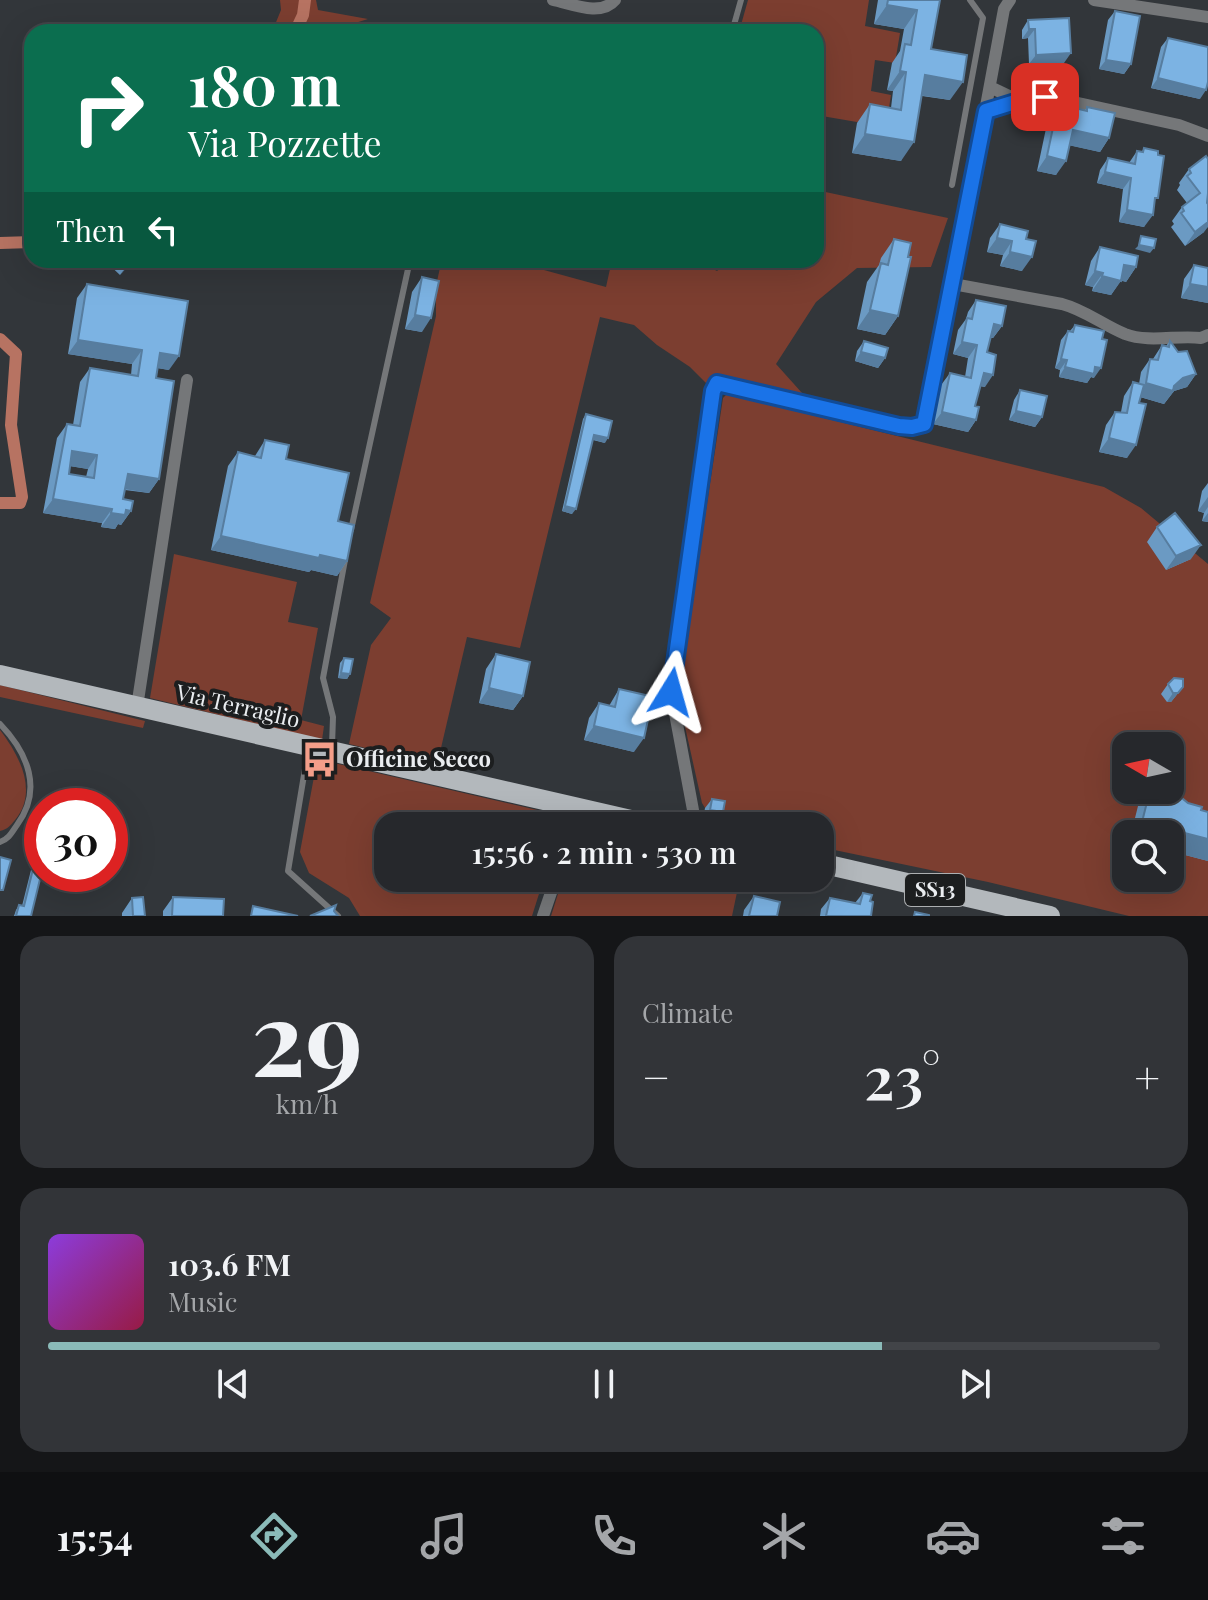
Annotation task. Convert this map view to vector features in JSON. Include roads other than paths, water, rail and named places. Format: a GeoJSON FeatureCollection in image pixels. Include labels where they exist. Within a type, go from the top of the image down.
{"type":"FeatureCollection","features":[{"type":"Feature","properties":{"kind":"main road","name":"Via Terraglio"},"geometry":{"type":"LineString","coordinates":[[0,675],[595,812]]}},
{"type":"Feature","properties":{"kind":"main road","name":"SS13"},"geometry":{"type":"LineString","coordinates":[[834,866],[1050,916]]}},
{"type":"Feature","properties":{"kind":"street"},"geometry":{"type":"LineString","coordinates":[[553,0],[601,9],[615,0]]}},
{"type":"Feature","properties":{"kind":"street"},"geometry":{"type":"LineString","coordinates":[[693,812],[671,692],[713,391],[717,383],[899,426],[924,424],[1004,9],[1010,0]]}},
{"type":"Feature","properties":{"kind":"street"},"geometry":{"type":"LineString","coordinates":[[1094,0],[1208,17]]}},
{"type":"Feature","properties":{"kind":"street"},"geometry":{"type":"LineString","coordinates":[[990,87],[1011,97],[1060,99],[1179,125],[1208,136]]}},
{"type":"Feature","properties":{"kind":"street"},"geometry":{"type":"LineString","coordinates":[[986,111],[1028,98]]}},
{"type":"Feature","properties":{"kind":"street"},"geometry":{"type":"LineString","coordinates":[[953,284],[1062,304],[1126,334],[1144,338],[1206,339]]}},
{"type":"Feature","properties":{"kind":"street"},"geometry":{"type":"LineString","coordinates":[[137,707],[187,380]]}},
{"type":"Feature","properties":{"kind":"street"},"geometry":{"type":"LineString","coordinates":[[553,812],[555,803]]}},
{"type":"Feature","properties":{"kind":"street"},"geometry":{"type":"LineString","coordinates":[[543,916],[551,892]]}},
{"type":"Feature","properties":{"kind":"lane"},"geometry":{"type":"LineString","coordinates":[[734,24],[741,0]]}},
{"type":"Feature","properties":{"kind":"lane"},"geometry":{"type":"LineString","coordinates":[[952,185],[983,18],[970,0]]}},
{"type":"Feature","properties":{"kind":"lane"},"geometry":{"type":"LineString","coordinates":[[351,532],[408,268]]}},
{"type":"Feature","properties":{"kind":"lane"},"geometry":{"type":"LineString","coordinates":[[330,752],[333,717],[323,674],[347,547]]}},
{"type":"Feature","properties":{"kind":"lane"},"geometry":{"type":"LineString","coordinates":[[0,724],[23,758],[32,790],[25,814],[7,839],[0,842]]}},
{"type":"Feature","properties":{"kind":"lane"},"geometry":{"type":"LineString","coordinates":[[308,747],[288,871],[338,916]]}},
{"type":"Feature","properties":{"kind":"waterway"},"geometry":{"type":"LineString","coordinates":[[299,24],[305,0]]}},
{"type":"Feature","properties":{"kind":"waterway"},"geometry":{"type":"LineString","coordinates":[[0,243],[24,242]]}},
{"type":"Feature","properties":{"kind":"waterway"},"geometry":{"type":"LineString","coordinates":[[0,339],[16,354],[11,425],[22,497],[20,503],[0,503]]}},
{"type":"Feature","properties":{"kind":"place","name":"Officine Secco"},"geometry":{"type":"Point","coordinates":[320,759]}}]}
